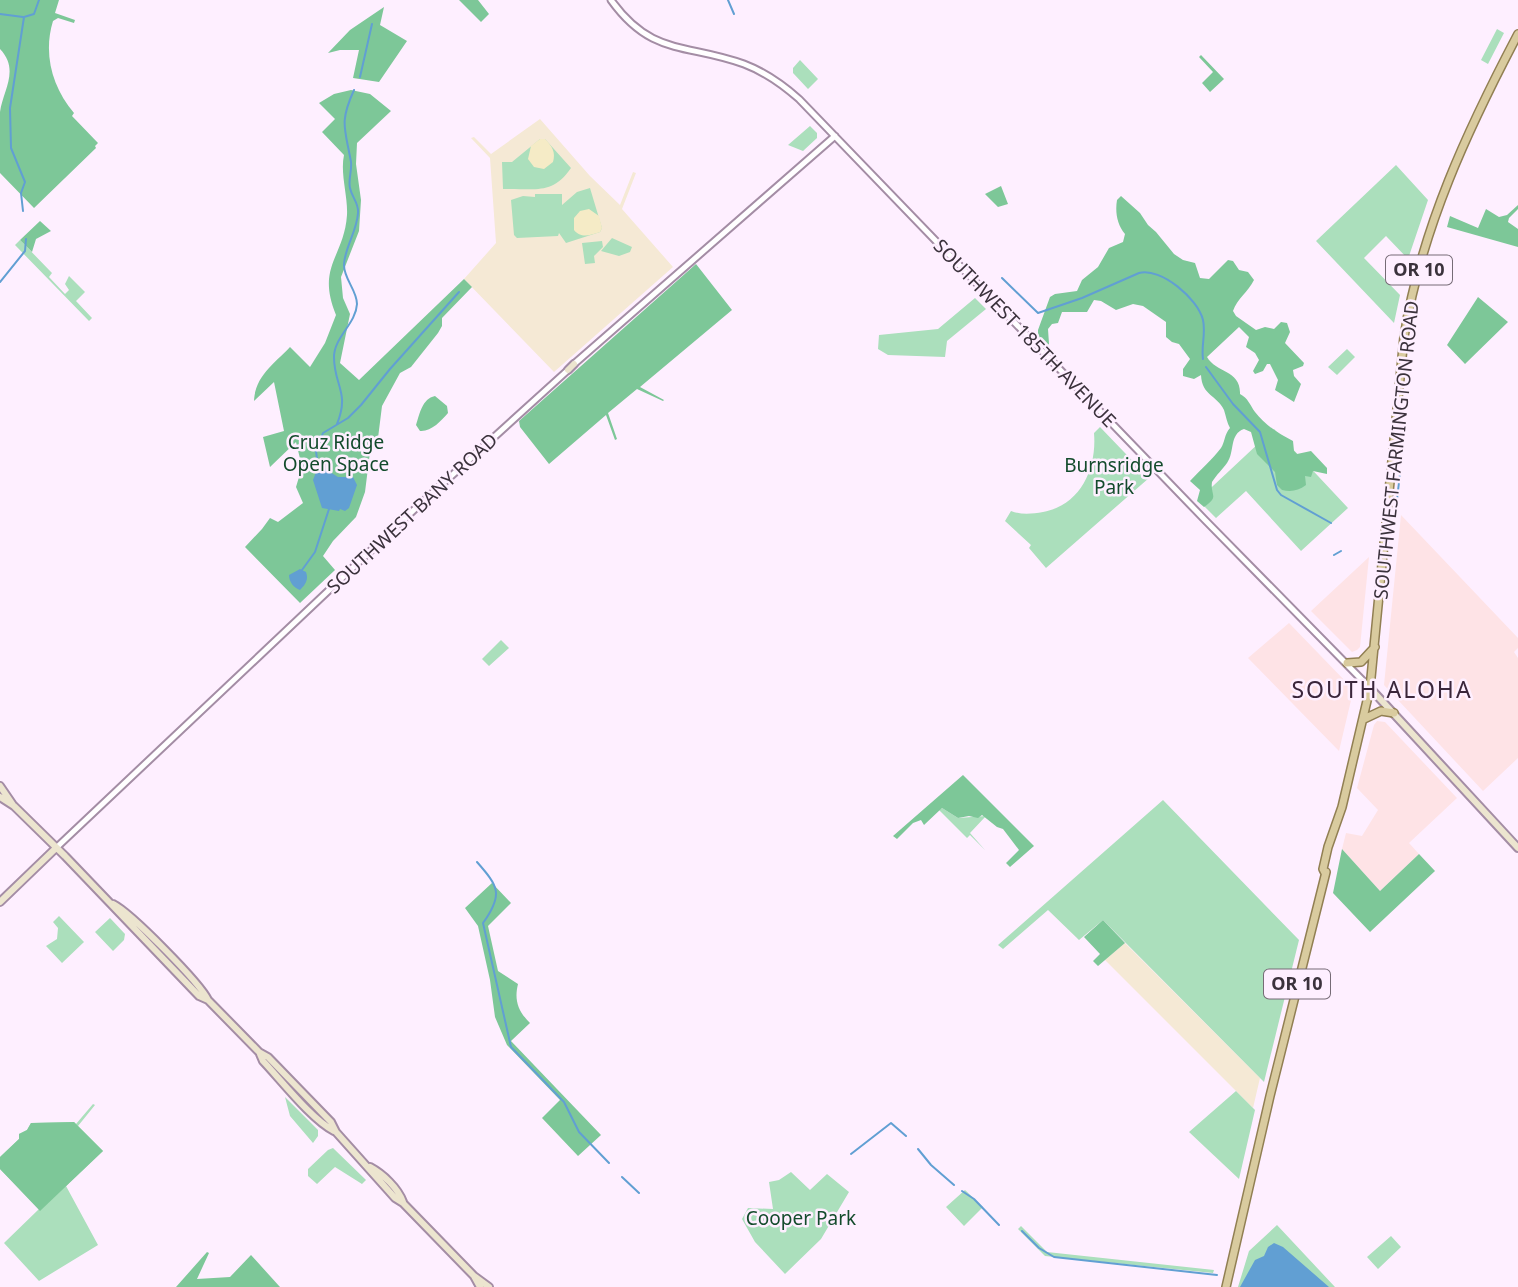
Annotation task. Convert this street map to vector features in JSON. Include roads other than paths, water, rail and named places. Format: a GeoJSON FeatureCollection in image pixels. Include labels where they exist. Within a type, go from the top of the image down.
{"type":"FeatureCollection","features":[{"type":"Feature","properties":{"kind":"main road","name":"SOUTHWEST FARMINGTON ROAD"},"geometry":{"type":"LineString","coordinates":[[1226,1287],[1246,1190],[1334,846],[1332,841],[1370,688],[1402,363],[1412,295],[1460,152],[1518,34]]}},
{"type":"Feature","properties":{"kind":"main road"},"geometry":{"type":"LineString","coordinates":[[1347,663],[1361,662],[1375,647]]}},
{"type":"Feature","properties":{"kind":"main road","name":"SOUTHWEST 185TH AVENUE"},"geometry":{"type":"LineString","coordinates":[[1370,688],[1518,848]]}},
{"type":"Feature","properties":{"kind":"main road"},"geometry":{"type":"LineString","coordinates":[[1364,719],[1381,711],[1394,713]]}},
{"type":"Feature","properties":{"kind":"main road"},"geometry":{"type":"LineString","coordinates":[[0,786],[14,806],[111,903],[138,934],[199,996],[208,1000],[259,1052],[284,1073],[331,1122],[336,1132],[400,1194],[403,1203],[474,1276],[489,1287]]}},
{"type":"Feature","properties":{"kind":"main road"},"geometry":{"type":"LineString","coordinates":[[0,797],[14,806]]}},
{"type":"Feature","properties":{"kind":"main road","name":"SOUTHWEST BANY ROAD"},"geometry":{"type":"LineString","coordinates":[[0,902],[56,848]]}},
{"type":"Feature","properties":{"kind":"main road"},"geometry":{"type":"LineString","coordinates":[[474,1276],[480,1287]]}},
{"type":"Feature","properties":{"kind":"street","name":"SOUTHWEST 185TH AVENUE"},"geometry":{"type":"LineString","coordinates":[[611,0],[630,22],[659,42],[738,62],[766,74],[799,99],[1370,688]]}},
{"type":"Feature","properties":{"kind":"street","name":"SOUTHWEST BANY ROAD"},"geometry":{"type":"LineString","coordinates":[[56,848],[416,507],[835,136]]}},
{"type":"Feature","properties":{"kind":"water"},"geometry":{"type":"Polygon","coordinates":[[[318,467],[338,477],[353,477],[357,485],[349,508],[345,511],[322,508],[313,480],[318,467]]]}},
{"type":"Feature","properties":{"kind":"water"},"geometry":{"type":"Polygon","coordinates":[[[300,569],[306,572],[307,577],[300,590],[292,584],[289,575],[300,569]]]}},
{"type":"Feature","properties":{"kind":"water"},"geometry":{"type":"Polygon","coordinates":[[[1274,1243],[1283,1247],[1329,1287],[1240,1287],[1255,1260],[1264,1256],[1268,1247],[1274,1243]]]}},
{"type":"Feature","properties":{"kind":"waterway"},"geometry":{"type":"LineString","coordinates":[[23,211],[21,193],[25,182],[11,148],[10,108],[24,17],[34,14],[39,0]]}},
{"type":"Feature","properties":{"kind":"waterway"},"geometry":{"type":"LineString","coordinates":[[728,0],[734,14]]}},
{"type":"Feature","properties":{"kind":"waterway"},"geometry":{"type":"LineString","coordinates":[[0,14],[23,17]]}},
{"type":"Feature","properties":{"kind":"waterway"},"geometry":{"type":"LineString","coordinates":[[360,77],[372,24]]}},
{"type":"Feature","properties":{"kind":"waterway"},"geometry":{"type":"LineString","coordinates":[[337,424],[342,396],[335,367],[335,350],[353,318],[357,304],[344,269],[346,251],[358,213],[351,192],[351,162],[345,133],[346,110],[354,90]]}},
{"type":"Feature","properties":{"kind":"waterway"},"geometry":{"type":"LineString","coordinates":[[0,282],[25,251],[26,239]]}},
{"type":"Feature","properties":{"kind":"waterway"},"geometry":{"type":"LineString","coordinates":[[1002,278],[1038,313],[1082,298],[1139,273],[1158,275],[1177,286],[1200,312],[1204,325],[1203,359]]}},
{"type":"Feature","properties":{"kind":"waterway"},"geometry":{"type":"LineString","coordinates":[[318,467],[316,451],[323,433],[348,418],[361,405],[459,292]]}},
{"type":"Feature","properties":{"kind":"waterway"},"geometry":{"type":"LineString","coordinates":[[1206,367],[1233,404],[1260,432],[1277,490],[1281,495],[1331,523]]}},
{"type":"Feature","properties":{"kind":"waterway"},"geometry":{"type":"LineString","coordinates":[[1397,499],[1400,474]]}},
{"type":"Feature","properties":{"kind":"waterway"},"geometry":{"type":"LineString","coordinates":[[302,570],[315,552],[329,509]]}},
{"type":"Feature","properties":{"kind":"waterway"},"geometry":{"type":"LineString","coordinates":[[1334,555],[1341,551]]}},
{"type":"Feature","properties":{"kind":"waterway"},"geometry":{"type":"LineString","coordinates":[[477,862],[494,884],[496,891],[494,905],[483,923],[511,1047],[564,1102],[579,1132],[609,1163]]}},
{"type":"Feature","properties":{"kind":"waterway"},"geometry":{"type":"LineString","coordinates":[[851,1154],[891,1123],[906,1136]]}},
{"type":"Feature","properties":{"kind":"waterway"},"geometry":{"type":"LineString","coordinates":[[918,1149],[931,1165],[954,1185]]}},
{"type":"Feature","properties":{"kind":"waterway"},"geometry":{"type":"LineString","coordinates":[[622,1177],[639,1193]]}},
{"type":"Feature","properties":{"kind":"waterway"},"geometry":{"type":"LineString","coordinates":[[962,1191],[974,1199],[999,1225]]}},
{"type":"Feature","properties":{"kind":"waterway"},"geometry":{"type":"LineString","coordinates":[[1022,1231],[1039,1248],[1054,1257],[1217,1275]]}},
{"type":"Feature","properties":{"kind":"district","name":"SOUTH ALOHA"},"geometry":{"type":"Point","coordinates":[1382,690]}},
{"type":"Feature","properties":{"kind":"park label","name":"Cruz Ridge Open Space"},"geometry":{"type":"Point","coordinates":[336,453]}},
{"type":"Feature","properties":{"kind":"park label","name":"Burnsridge Park"},"geometry":{"type":"Point","coordinates":[1114,476]}},
{"type":"Feature","properties":{"kind":"park label","name":"Cooper Park"},"geometry":{"type":"Point","coordinates":[801,1218]}}]}
